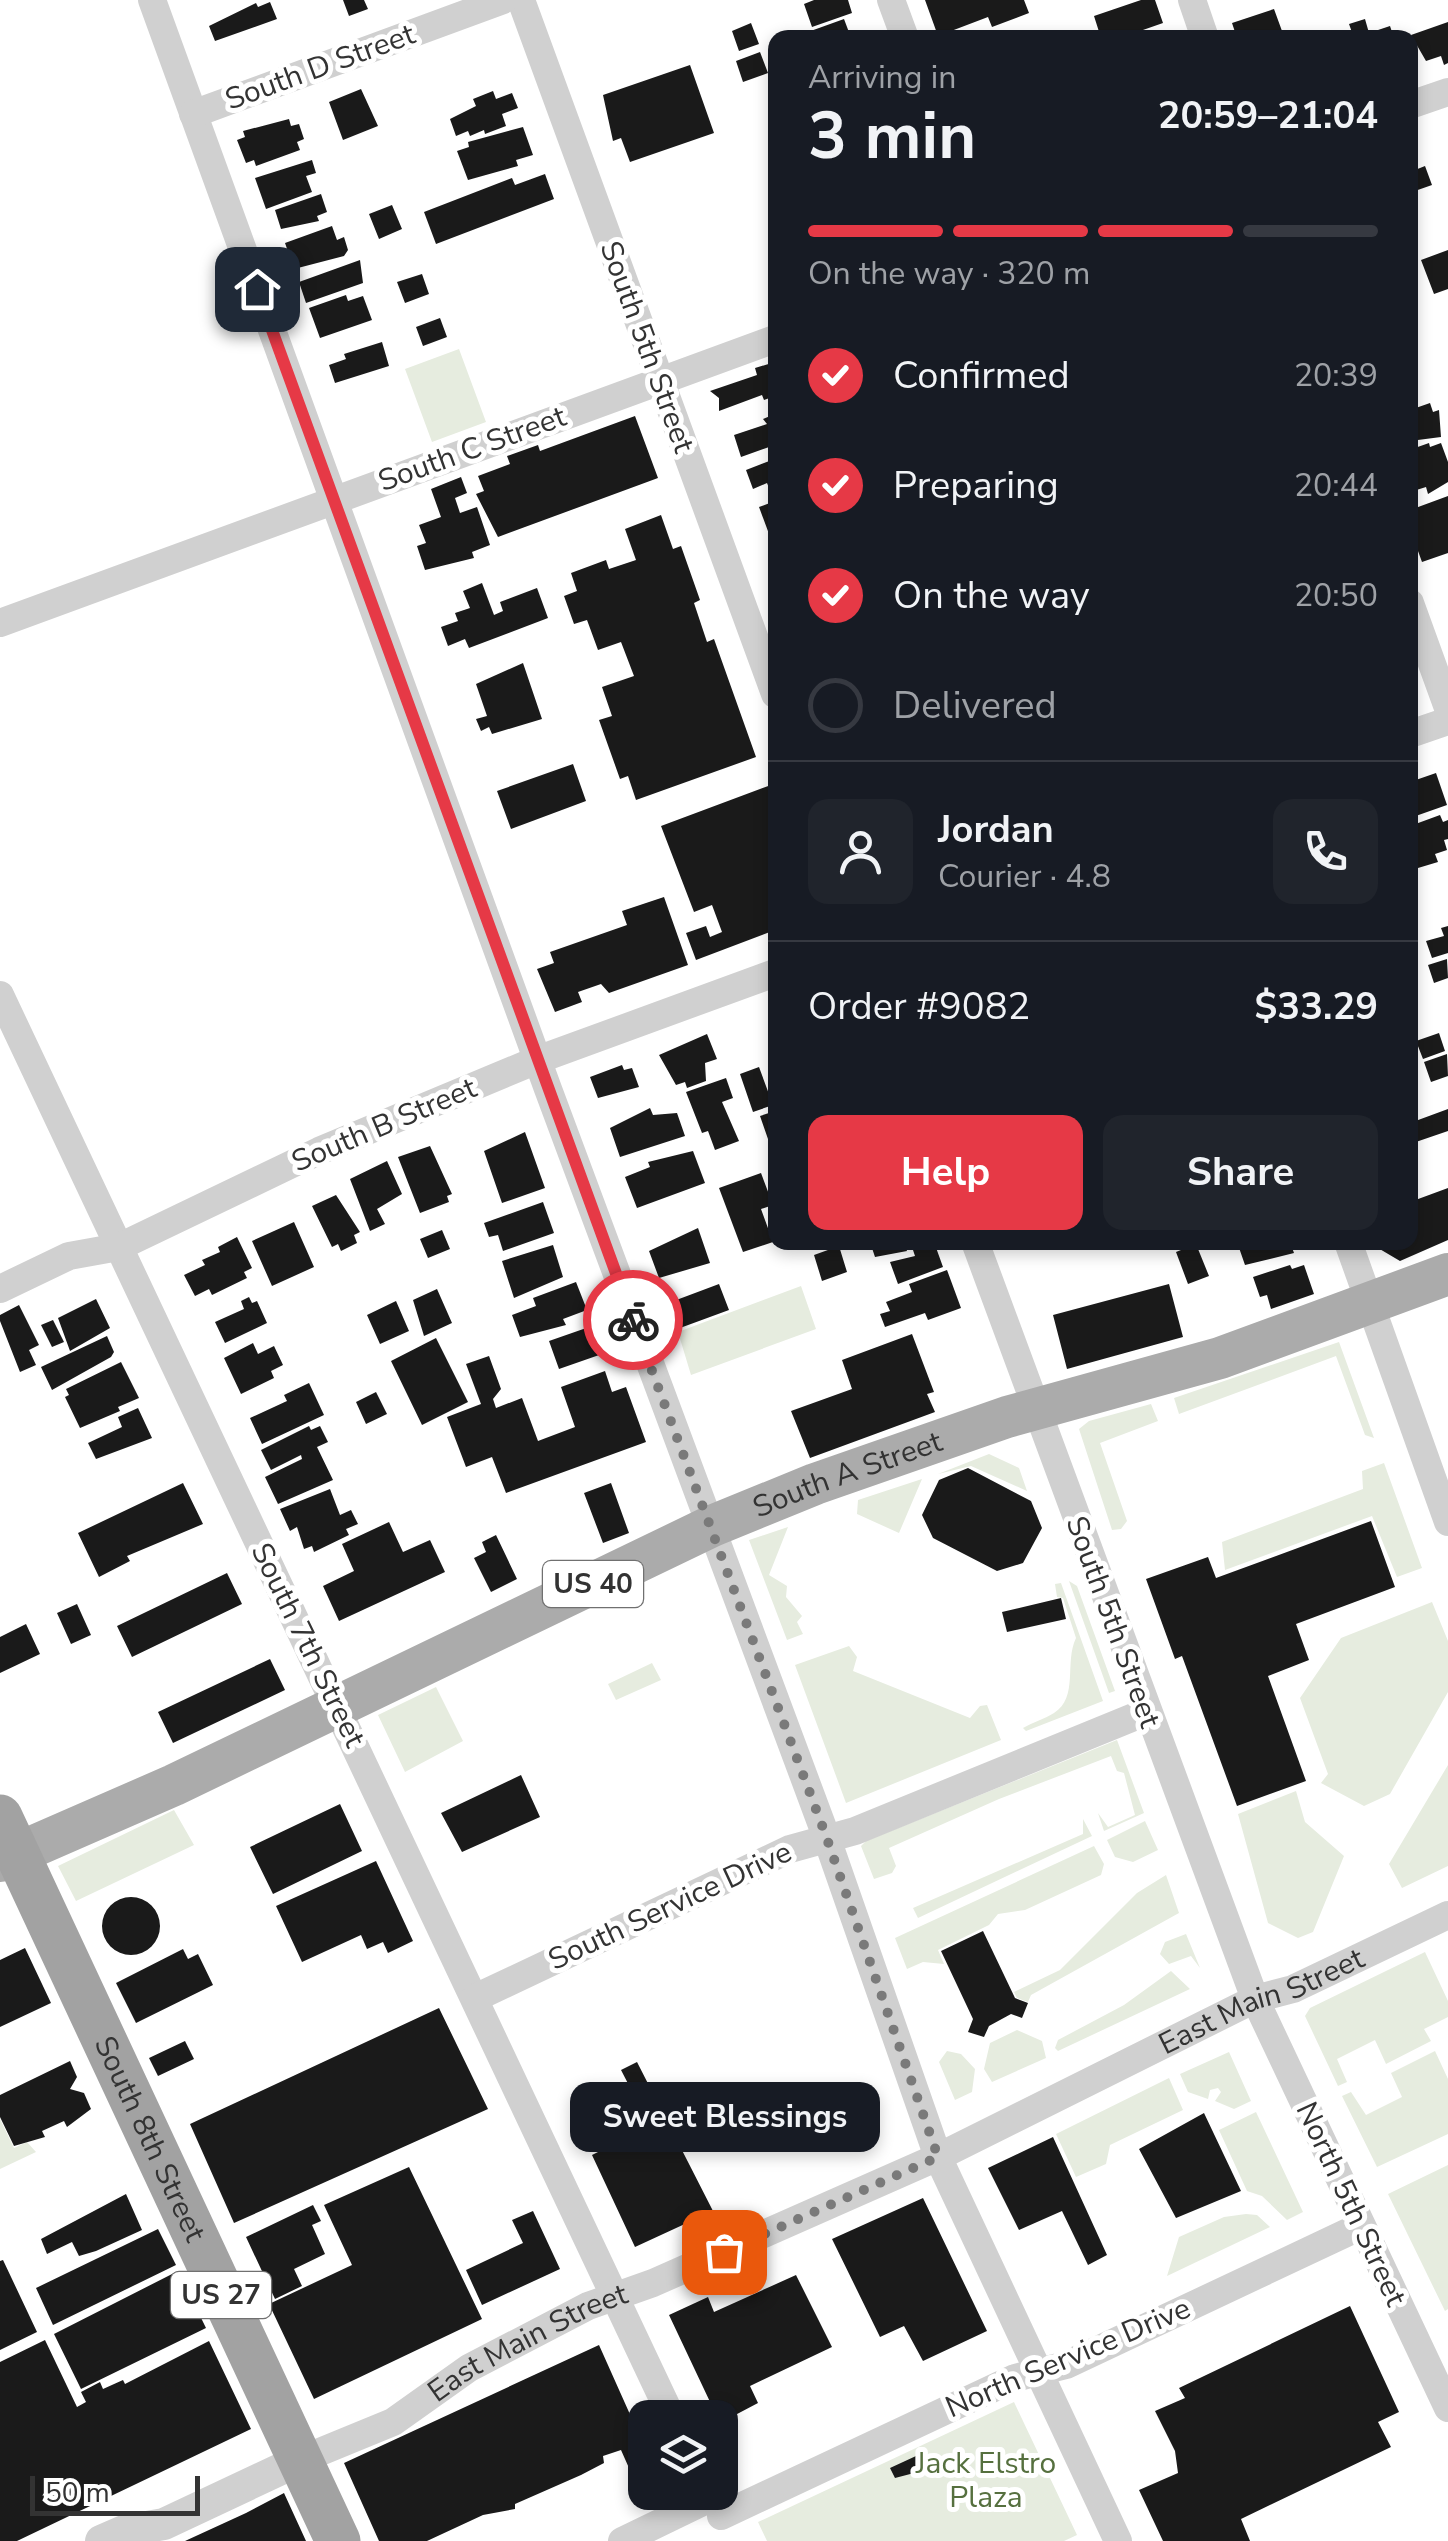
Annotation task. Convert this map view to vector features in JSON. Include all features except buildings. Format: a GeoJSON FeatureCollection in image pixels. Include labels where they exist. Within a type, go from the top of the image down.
{"type":"FeatureCollection","features":[{"type":"Feature","properties":{"kind":"highway","name":"South 8th Street"},"geometry":{"type":"LineString","coordinates":[[6,1844],[298,2460]]}},
{"type":"Feature","properties":{"kind":"highway","name":"US 27"},"geometry":{"type":"LineString","coordinates":[[298,2460],[338,2541]]}},
{"type":"Feature","properties":{"kind":"main road","name":"South A Street"},"geometry":{"type":"LineString","coordinates":[[6,1844],[174,1785],[712,1526],[815,1484],[1036,1408],[1220,1358],[1448,1274]]}},
{"type":"Feature","properties":{"kind":"street"},"geometry":{"type":"LineString","coordinates":[[152,0],[537,1060],[826,1836],[938,2157],[1118,2541]]}},
{"type":"Feature","properties":{"kind":"street","name":"South D Street"},"geometry":{"type":"LineString","coordinates":[[193,114],[503,0]]}},
{"type":"Feature","properties":{"kind":"street","name":"South 5th Street"},"geometry":{"type":"LineString","coordinates":[[521,0],[768,675]]}},
{"type":"Feature","properties":{"kind":"street"},"geometry":{"type":"LineString","coordinates":[[891,0],[902,30]]}},
{"type":"Feature","properties":{"kind":"street"},"geometry":{"type":"LineString","coordinates":[[1192,0],[1202,30]]}},
{"type":"Feature","properties":{"kind":"street"},"geometry":{"type":"LineString","coordinates":[[1418,102],[1448,92]]}},
{"type":"Feature","properties":{"kind":"street","name":"South C Street"},"geometry":{"type":"LineString","coordinates":[[0,623],[768,342]]}},
{"type":"Feature","properties":{"kind":"street"},"geometry":{"type":"LineString","coordinates":[[1418,625],[1448,708]]}},
{"type":"Feature","properties":{"kind":"street"},"geometry":{"type":"LineString","coordinates":[[1418,731],[1448,720]]}},
{"type":"Feature","properties":{"kind":"street","name":"South B Street"},"geometry":{"type":"LineString","coordinates":[[0,1290],[69,1256],[120,1247],[276,1172],[537,1060],[768,976]]}},
{"type":"Feature","properties":{"kind":"street","name":"South 7th Street"},"geometry":{"type":"LineString","coordinates":[[0,995],[663,2400]]}},
{"type":"Feature","properties":{"kind":"street","name":"South 5th Street"},"geometry":{"type":"LineString","coordinates":[[979,1250],[1255,2000]]}},
{"type":"Feature","properties":{"kind":"street"},"geometry":{"type":"LineString","coordinates":[[1351,1250],[1448,1522]]}},
{"type":"Feature","properties":{"kind":"street","name":"South Service Drive"},"geometry":{"type":"LineString","coordinates":[[475,1998],[790,1848],[855,1831],[1146,1712]]}},
{"type":"Feature","properties":{"kind":"street","name":"East Main Street"},"geometry":{"type":"LineString","coordinates":[[102,2541],[124,2531],[164,2524],[298,2460],[393,2422],[470,2368],[614,2296],[938,2157],[1255,2000],[1293,1989],[1448,1915]]}},
{"type":"Feature","properties":{"kind":"street","name":"North 5th Street"},"geometry":{"type":"LineString","coordinates":[[1255,2000],[1448,2408]]}},
{"type":"Feature","properties":{"kind":"street","name":"North Service Drive"},"geometry":{"type":"LineString","coordinates":[[622,2541],[718,2512],[1038,2370],[1066,2364],[1361,2226]]}},
{"type":"Feature","properties":{"kind":"green space"},"geometry":{"type":"Polygon","coordinates":[[[459,349],[486,422],[432,442],[405,369],[459,349]]]}},
{"type":"Feature","properties":{"kind":"green space"},"geometry":{"type":"Polygon","coordinates":[[[801,1286],[816,1329],[691,1375],[678,1332],[801,1286]]]}},
{"type":"Feature","properties":{"kind":"green space"},"geometry":{"type":"Polygon","coordinates":[[[1339,1342],[1374,1438],[1365,1435],[1336,1356],[1179,1414],[1174,1398],[1339,1342]]]}},
{"type":"Feature","properties":{"kind":"green space"},"geometry":{"type":"Polygon","coordinates":[[[1151,1404],[1158,1421],[1100,1443],[1127,1521],[1121,1529],[1112,1530],[1079,1429],[1089,1421],[1151,1404]]]}},
{"type":"Feature","properties":{"kind":"green space"},"geometry":{"type":"Polygon","coordinates":[[[989,1454],[1019,1468],[1027,1491],[971,1466],[938,1474],[989,1454]]]}},
{"type":"Feature","properties":{"kind":"green space"},"geometry":{"type":"Polygon","coordinates":[[[1384,1463],[1422,1568],[1397,1577],[1372,1516],[1225,1570],[1222,1542],[1363,1489],[1362,1471],[1384,1463]]]}},
{"type":"Feature","properties":{"kind":"green space"},"geometry":{"type":"Polygon","coordinates":[[[922,1479],[899,1533],[857,1514],[858,1500],[922,1479]]]}},
{"type":"Feature","properties":{"kind":"green space"},"geometry":{"type":"Polygon","coordinates":[[[788,1527],[769,1575],[787,1586],[786,1597],[802,1616],[797,1622],[803,1634],[787,1640],[749,1540],[788,1527]]]}},
{"type":"Feature","properties":{"kind":"green space"},"geometry":{"type":"Polygon","coordinates":[[[1069,1581],[1077,1586],[1115,1691],[1109,1693],[1069,1581]]]}},
{"type":"Feature","properties":{"kind":"green space"},"geometry":{"type":"Polygon","coordinates":[[[1061,1583],[1103,1701],[1026,1731],[1023,1728],[1062,1706],[1069,1689],[1076,1638],[1063,1598],[1057,1597],[1055,1584],[1061,1583]]]}},
{"type":"Feature","properties":{"kind":"green space"},"geometry":{"type":"Polygon","coordinates":[[[1432,1602],[1448,1641],[1448,1692],[1390,1794],[1364,1806],[1321,1783],[1328,1774],[1300,1698],[1341,1638],[1432,1602]]]}},
{"type":"Feature","properties":{"kind":"green space"},"geometry":{"type":"Polygon","coordinates":[[[849,1646],[857,1657],[853,1671],[970,1718],[980,1706],[987,1705],[1001,1740],[846,1803],[795,1665],[849,1646]]]}},
{"type":"Feature","properties":{"kind":"green space"},"geometry":{"type":"Polygon","coordinates":[[[652,1663],[661,1680],[616,1700],[608,1684],[652,1663]]]}},
{"type":"Feature","properties":{"kind":"green space"},"geometry":{"type":"Polygon","coordinates":[[[436,1687],[463,1741],[405,1772],[378,1715],[436,1687]]]}},
{"type":"Feature","properties":{"kind":"green space"},"geometry":{"type":"Polygon","coordinates":[[[1117,1740],[1144,1813],[1104,1831],[1098,1813],[1108,1827],[1135,1815],[1124,1773],[1117,1771],[1111,1756],[999,1799],[889,1848],[896,1866],[892,1873],[874,1879],[861,1846],[866,1841],[1117,1740]]]}},
{"type":"Feature","properties":{"kind":"green space"},"geometry":{"type":"Polygon","coordinates":[[[1448,1765],[1448,1866],[1402,1888],[1389,1864],[1448,1765]]]}},
{"type":"Feature","properties":{"kind":"green space"},"geometry":{"type":"Polygon","coordinates":[[[1296,1791],[1305,1822],[1344,1856],[1313,1932],[1298,1938],[1268,1923],[1238,1814],[1296,1791]]]}},
{"type":"Feature","properties":{"kind":"green space"},"geometry":{"type":"Polygon","coordinates":[[[174,1810],[194,1845],[76,1901],[58,1866],[174,1810]]]}},
{"type":"Feature","properties":{"kind":"green space"},"geometry":{"type":"Polygon","coordinates":[[[1083,1819],[1092,1836],[918,1918],[913,1908],[1083,1834],[1083,1819]]]}},
{"type":"Feature","properties":{"kind":"green space"},"geometry":{"type":"Polygon","coordinates":[[[1145,1821],[1158,1850],[1133,1862],[1115,1857],[1107,1840],[1145,1821]]]}},
{"type":"Feature","properties":{"kind":"green space"},"geometry":{"type":"Polygon","coordinates":[[[1094,1846],[1104,1864],[1101,1875],[1025,1910],[998,1914],[989,1925],[938,1950],[944,1964],[923,1962],[907,1969],[895,1938],[1094,1846]]]}},
{"type":"Feature","properties":{"kind":"green space"},"geometry":{"type":"Polygon","coordinates":[[[1166,1875],[1179,1913],[1031,1995],[1028,2002],[1017,1998],[1014,1992],[1060,1970],[1137,1893],[1166,1875]]]}},
{"type":"Feature","properties":{"kind":"green space"},"geometry":{"type":"Polygon","coordinates":[[[1186,1934],[1200,1968],[1191,1956],[1169,1964],[1160,1954],[1165,1942],[1186,1934]]]}},
{"type":"Feature","properties":{"kind":"green space"},"geometry":{"type":"Polygon","coordinates":[[[1425,1952],[1448,2001],[1448,2017],[1424,2029],[1431,2041],[1386,2064],[1375,2040],[1337,2059],[1347,2082],[1338,2086],[1305,2016],[1310,2008],[1425,1952]]]}},
{"type":"Feature","properties":{"kind":"green space"},"geometry":{"type":"Polygon","coordinates":[[[1171,1971],[1190,1989],[1058,2051],[1055,2048],[1058,2040],[1124,2005],[1171,1971]]]}},
{"type":"Feature","properties":{"kind":"green space"},"geometry":{"type":"Polygon","coordinates":[[[1017,2030],[1042,2041],[1046,2058],[992,2082],[984,2069],[990,2043],[1017,2030]]]}},
{"type":"Feature","properties":{"kind":"green space"},"geometry":{"type":"Polygon","coordinates":[[[947,2051],[961,2054],[975,2069],[972,2092],[955,2100],[939,2062],[947,2051]]]}},
{"type":"Feature","properties":{"kind":"green space"},"geometry":{"type":"Polygon","coordinates":[[[1435,2051],[1448,2079],[1448,2134],[1377,2167],[1342,2096],[1351,2092],[1366,2115],[1402,2097],[1391,2073],[1435,2051]]]}},
{"type":"Feature","properties":{"kind":"green space"},"geometry":{"type":"Polygon","coordinates":[[[1229,2052],[1251,2101],[1234,2109],[1215,2101],[1221,2092],[1218,2088],[1210,2090],[1208,2099],[1188,2092],[1180,2074],[1229,2052]]]}},
{"type":"Feature","properties":{"kind":"green space"},"geometry":{"type":"Polygon","coordinates":[[[1169,2078],[1183,2110],[1110,2145],[1106,2164],[1076,2177],[1056,2134],[1169,2078]]]}},
{"type":"Feature","properties":{"kind":"green space"},"geometry":{"type":"Polygon","coordinates":[[[1256,2112],[1303,2212],[1287,2220],[1262,2196],[1247,2191],[1219,2130],[1256,2112]]]}},
{"type":"Feature","properties":{"kind":"green space"},"geometry":{"type":"Polygon","coordinates":[[[0,2119],[14,2148],[27,2142],[36,2152],[0,2169],[0,2119]]]}},
{"type":"Feature","properties":{"kind":"green space"},"geometry":{"type":"Polygon","coordinates":[[[1448,2165],[1448,2309],[1445,2311],[1388,2194],[1448,2165]]]}},
{"type":"Feature","properties":{"kind":"green space"},"geometry":{"type":"Polygon","coordinates":[[[1257,2215],[1270,2227],[1167,2276],[1179,2237],[1224,2217],[1257,2215]]]}},
{"type":"Feature","properties":{"kind":"green space","name":"Jack Elstro Plaza"},"geometry":{"type":"Polygon","coordinates":[[[1014,2402],[1077,2535],[1064,2541],[767,2541],[758,2522],[1014,2402]]]}},
{"type":"Feature","properties":{"kind":"way so far"},"geometry":{"type":"LineString","coordinates":[[633,1320],[826,1836],[938,2157],[724,2252]]}},
{"type":"Feature","properties":{"kind":"place","name":"Sweet Blessings"},"geometry":{"type":"Point","coordinates":[724,2252]}},
{"type":"Feature","properties":{"kind":"route"},"geometry":{"type":"LineString","coordinates":[[257,289],[633,1320]]}}]}
